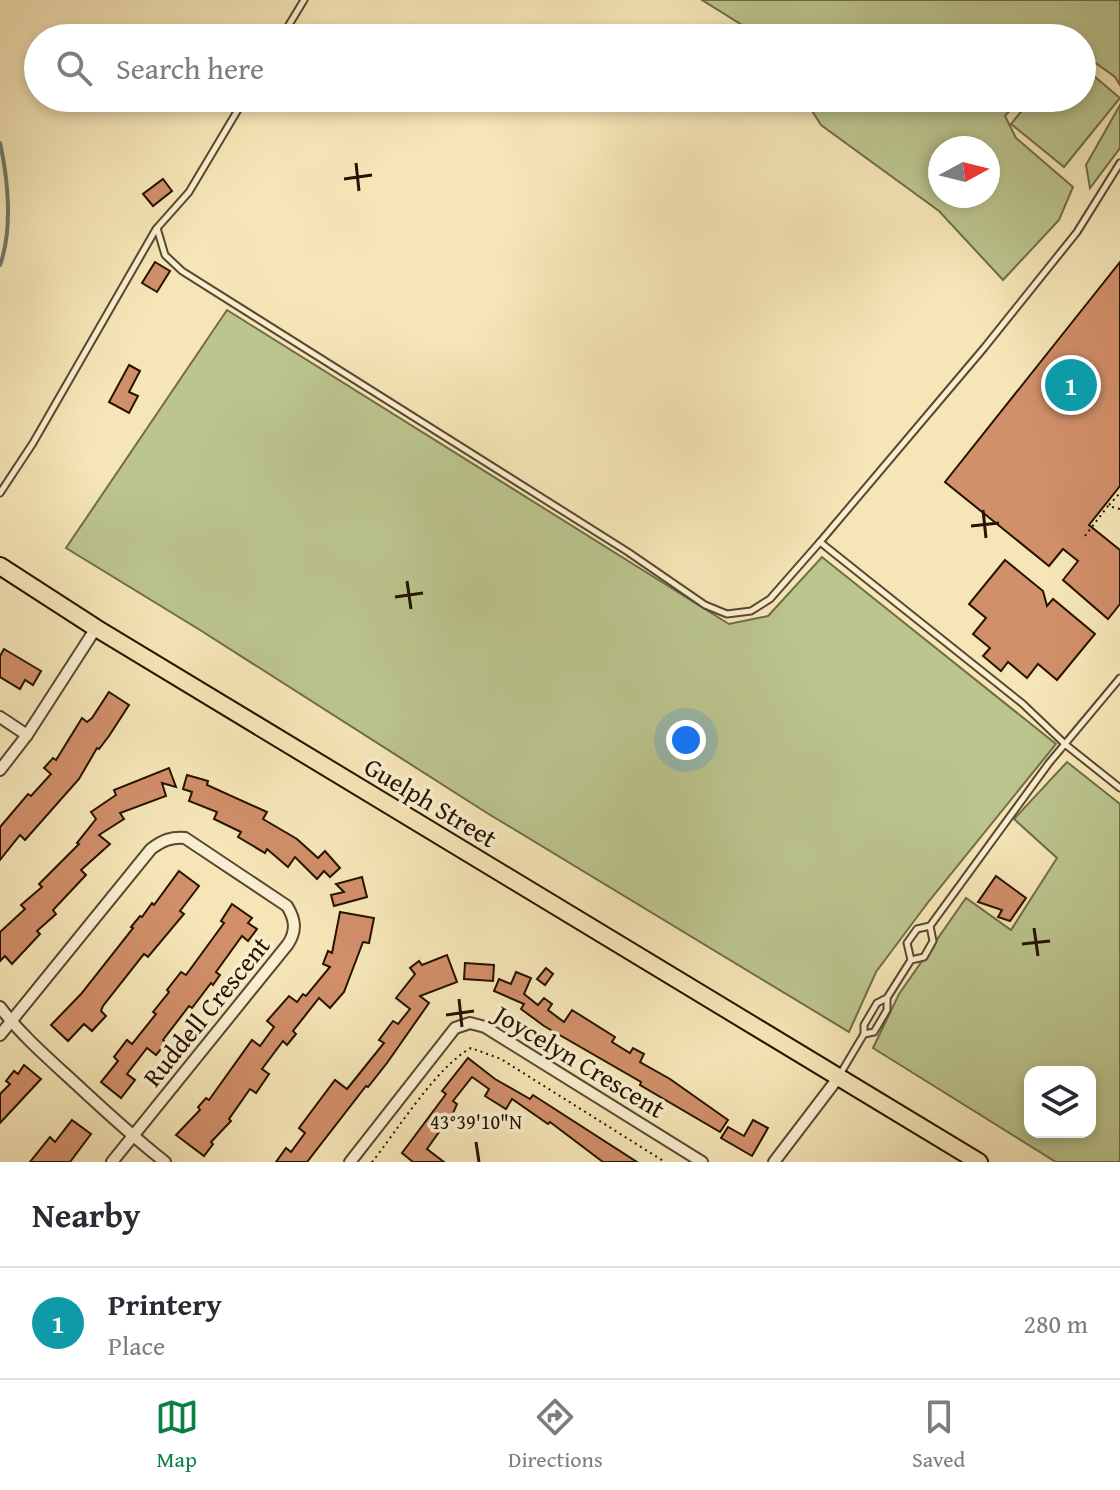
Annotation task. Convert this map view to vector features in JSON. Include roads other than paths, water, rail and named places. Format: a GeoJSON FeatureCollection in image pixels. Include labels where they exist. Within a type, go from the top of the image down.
{"type":"FeatureCollection","features":[{"type":"Feature","properties":{"kind":"main road","name":"Guelph Street"},"geometry":{"type":"LineString","coordinates":[[0,566],[96,628],[979,1162]]}},
{"type":"Feature","properties":{"kind":"street"},"geometry":{"type":"LineString","coordinates":[[0,770],[27,735],[96,628]]}},
{"type":"Feature","properties":{"kind":"street"},"geometry":{"type":"LineString","coordinates":[[0,717],[27,735]]}},
{"type":"Feature","properties":{"kind":"street","name":"Ruddell Crescent"},"geometry":{"type":"LineString","coordinates":[[0,1035],[151,849],[161,841],[172,837],[185,838],[287,906],[293,916],[294,927],[288,944],[112,1162]]}},
{"type":"Feature","properties":{"kind":"street"},"geometry":{"type":"LineString","coordinates":[[0,1007],[133,1137],[165,1162]]}},
{"type":"Feature","properties":{"kind":"street","name":"Joycelyn Crescent"},"geometry":{"type":"LineString","coordinates":[[350,1162],[455,1028],[470,1023],[485,1027],[702,1162]]}},
{"type":"Feature","properties":{"kind":"street"},"geometry":{"type":"LineString","coordinates":[[774,1162],[838,1078]]}},
{"type":"Feature","properties":{"kind":"lane"},"geometry":{"type":"LineString","coordinates":[[289,24],[304,0]]}},
{"type":"Feature","properties":{"kind":"lane"},"geometry":{"type":"LineString","coordinates":[[0,493],[33,443],[157,228],[189,192],[237,112]]}},
{"type":"Feature","properties":{"kind":"lane"},"geometry":{"type":"LineString","coordinates":[[157,228],[165,255],[207,289],[628,552],[705,605],[727,614],[751,611],[770,599],[820,542],[984,348],[1077,232],[1120,163]]}},
{"type":"Feature","properties":{"kind":"lane"},"geometry":{"type":"LineString","coordinates":[[820,542],[1023,704],[1066,745],[1120,788]]}},
{"type":"Feature","properties":{"kind":"lane"},"geometry":{"type":"LineString","coordinates":[[911,960],[907,943],[917,929],[930,926],[976,859],[1120,678]]}},
{"type":"Feature","properties":{"kind":"lane"},"geometry":{"type":"LineString","coordinates":[[838,1078],[864,1034],[864,1025],[877,1003],[887,998],[911,960],[924,957],[933,941],[930,926]]}},
{"type":"Feature","properties":{"kind":"lane"},"geometry":{"type":"LineString","coordinates":[[864,1034],[874,1032],[887,1010],[887,998]]}},
{"type":"Feature","properties":{"kind":"waterway"},"geometry":{"type":"LineString","coordinates":[[0,143],[8,204],[7,236],[0,265]]}},
{"type":"Feature","properties":{"kind":"place","name":"Printery"},"geometry":{"type":"Point","coordinates":[1071,385]}}]}
